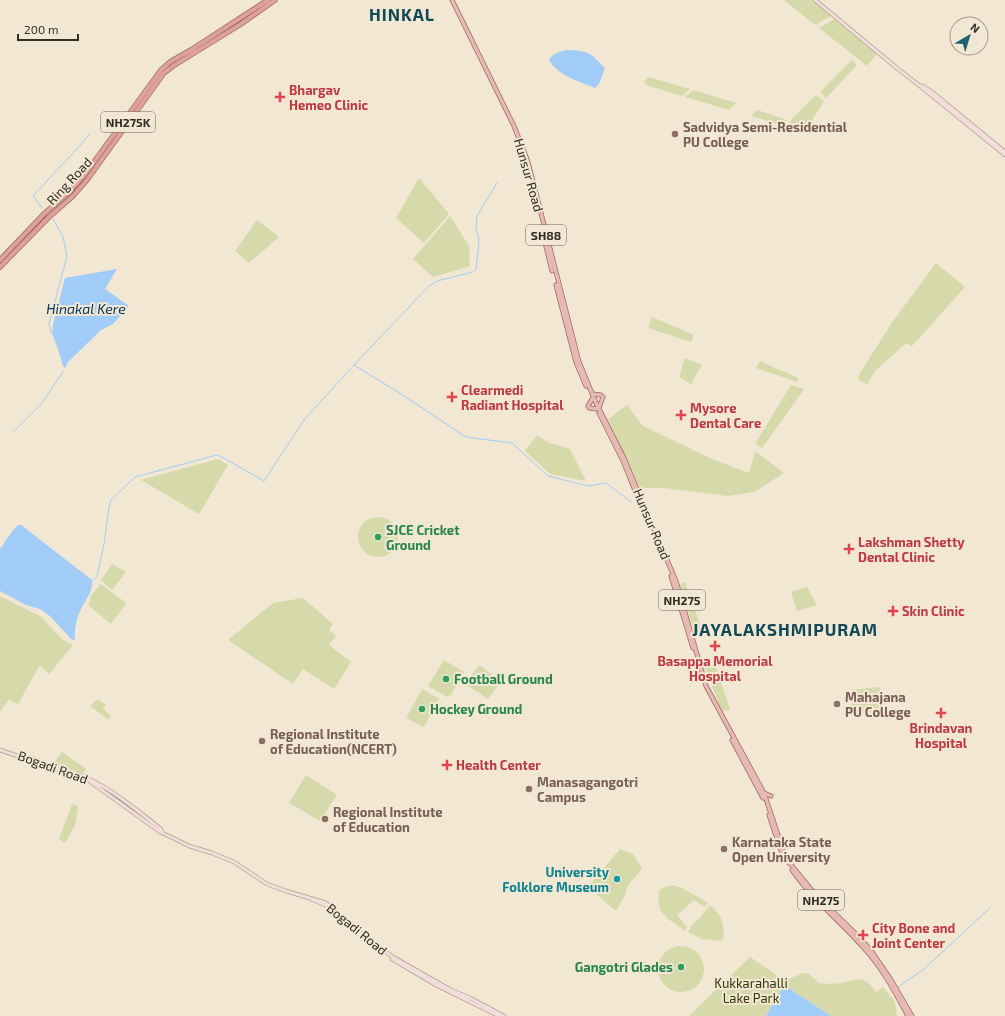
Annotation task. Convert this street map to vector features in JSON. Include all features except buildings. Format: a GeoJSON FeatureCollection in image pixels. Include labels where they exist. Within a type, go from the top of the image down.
{"type":"FeatureCollection","features":[{"type":"Feature","properties":{"kind":"highway","name":"Ring Road"},"geometry":{"type":"LineString","coordinates":[[0,260],[45,213],[68,193],[83,177],[161,70],[170,62],[268,0]]}},
{"type":"Feature","properties":{"kind":"highway","name":"Ring Road"},"geometry":{"type":"LineString","coordinates":[[0,268],[49,217],[72,197],[87,180],[164,73],[241,24],[275,0]]}},
{"type":"Feature","properties":{"kind":"main road","name":"Hunsur Road"},"geometry":{"type":"LineString","coordinates":[[451,0],[514,126],[528,162],[577,358],[593,398],[623,456],[676,581],[706,686],[764,798],[788,861],[819,899],[860,938],[880,963],[912,1016]]}},
{"type":"Feature","properties":{"kind":"main road"},"geometry":{"type":"LineString","coordinates":[[815,0],[898,69],[1005,153]]}},
{"type":"Feature","properties":{"kind":"main road"},"geometry":{"type":"LineString","coordinates":[[920,86],[923,86],[932,92],[1005,153]]}},
{"type":"Feature","properties":{"kind":"main road"},"geometry":{"type":"LineString","coordinates":[[602,396],[598,408],[588,407],[593,398],[602,396]]}},
{"type":"Feature","properties":{"kind":"main road","name":"Bogadi Road"},"geometry":{"type":"LineString","coordinates":[[0,749],[88,780],[160,832],[182,843],[234,862],[267,884],[327,906],[350,928],[392,959],[436,985],[504,1016]]}},
{"type":"Feature","properties":{"kind":"main road"},"geometry":{"type":"LineString","coordinates":[[764,798],[771,797],[764,798]]}},
{"type":"Feature","properties":{"kind":"main road","name":"Bogadi Road"},"geometry":{"type":"LineString","coordinates":[[311,899],[313,898],[329,905],[354,928],[393,957],[449,989],[490,1010]]}},
{"type":"Feature","properties":{"kind":"main road"},"geometry":{"type":"LineString","coordinates":[[895,990],[908,1016]]}},
{"type":"Feature","properties":{"kind":"main road"},"geometry":{"type":"LineString","coordinates":[[490,1010],[499,1016]]}},
{"type":"Feature","properties":{"kind":"green space"},"geometry":{"type":"Polygon","coordinates":[[[784,0],[812,0],[831,16],[815,25],[784,0]]]}},
{"type":"Feature","properties":{"kind":"green space"},"geometry":{"type":"Polygon","coordinates":[[[834,19],[877,54],[867,66],[819,28],[834,19]]]}},
{"type":"Feature","properties":{"kind":"green space"},"geometry":{"type":"Polygon","coordinates":[[[852,60],[857,65],[826,98],[820,92],[852,60]]]}},
{"type":"Feature","properties":{"kind":"green space"},"geometry":{"type":"Polygon","coordinates":[[[649,77],[690,89],[682,96],[646,85],[644,81],[649,77]]]}},
{"type":"Feature","properties":{"kind":"green space"},"geometry":{"type":"Polygon","coordinates":[[[693,90],[736,103],[729,110],[685,97],[693,90]]]}},
{"type":"Feature","properties":{"kind":"green space"},"geometry":{"type":"Polygon","coordinates":[[[816,95],[824,101],[805,132],[785,126],[816,95]]]}},
{"type":"Feature","properties":{"kind":"green space"},"geometry":{"type":"Polygon","coordinates":[[[757,110],[787,120],[782,125],[751,116],[757,110]]]}},
{"type":"Feature","properties":{"kind":"green space"},"geometry":{"type":"Polygon","coordinates":[[[419,178],[449,214],[424,243],[396,218],[419,178]]]}},
{"type":"Feature","properties":{"kind":"green space"},"geometry":{"type":"Polygon","coordinates":[[[450,216],[469,246],[470,266],[433,277],[413,259],[450,216]]]}},
{"type":"Feature","properties":{"kind":"green space"},"geometry":{"type":"Polygon","coordinates":[[[257,220],[279,237],[249,263],[235,251],[257,220]]]}},
{"type":"Feature","properties":{"kind":"green space"},"geometry":{"type":"Polygon","coordinates":[[[936,263],[965,287],[912,346],[906,343],[875,371],[867,385],[857,378],[891,324],[936,263]]]}},
{"type":"Feature","properties":{"kind":"green space"},"geometry":{"type":"Polygon","coordinates":[[[652,317],[694,335],[691,342],[648,328],[652,317]]]}},
{"type":"Feature","properties":{"kind":"green space"},"geometry":{"type":"Polygon","coordinates":[[[685,358],[702,365],[691,384],[679,377],[685,358]]]}},
{"type":"Feature","properties":{"kind":"green space"},"geometry":{"type":"Polygon","coordinates":[[[760,361],[798,378],[797,382],[756,368],[760,361]]]}},
{"type":"Feature","properties":{"kind":"green space"},"geometry":{"type":"Polygon","coordinates":[[[791,385],[804,389],[762,448],[755,444],[791,385]]]}},
{"type":"Feature","properties":{"kind":"green space"},"geometry":{"type":"Polygon","coordinates":[[[627,405],[643,426],[712,459],[749,473],[755,451],[784,473],[754,492],[728,496],[664,488],[640,488],[608,419],[627,405]]]}},
{"type":"Feature","properties":{"kind":"green space"},"geometry":{"type":"Polygon","coordinates":[[[537,435],[547,442],[570,449],[586,481],[550,474],[525,451],[537,435]]]}},
{"type":"Feature","properties":{"kind":"green space"},"geometry":{"type":"Polygon","coordinates":[[[218,459],[228,465],[199,514],[141,480],[218,459]]]}},
{"type":"Feature","properties":{"kind":"green space","name":"SJCE Cricket Ground"},"geometry":{"type":"Polygon","coordinates":[[[382,517],[389,520],[395,526],[398,537],[397,545],[389,554],[382,557],[374,557],[367,554],[359,545],[358,533],[361,526],[370,518],[382,517]]]}},
{"type":"Feature","properties":{"kind":"green space"},"geometry":{"type":"Polygon","coordinates":[[[112,564],[126,572],[112,590],[101,580],[112,564]]]}},
{"type":"Feature","properties":{"kind":"green space"},"geometry":{"type":"Polygon","coordinates":[[[685,582],[703,632],[695,634],[680,584],[685,582]]]}},
{"type":"Feature","properties":{"kind":"green space"},"geometry":{"type":"Polygon","coordinates":[[[101,584],[126,603],[111,624],[88,605],[92,594],[101,584]]]}},
{"type":"Feature","properties":{"kind":"green space"},"geometry":{"type":"Polygon","coordinates":[[[807,587],[817,605],[797,611],[791,592],[807,587]]]}},
{"type":"Feature","properties":{"kind":"green space"},"geometry":{"type":"Polygon","coordinates":[[[0,596],[40,616],[63,640],[73,645],[49,674],[40,665],[18,704],[9,700],[0,712],[0,596]]]}},
{"type":"Feature","properties":{"kind":"green space"},"geometry":{"type":"Polygon","coordinates":[[[303,598],[333,624],[329,630],[336,636],[329,645],[351,662],[334,689],[303,669],[293,684],[228,640],[273,603],[303,598]]]}},
{"type":"Feature","properties":{"kind":"green space","name":"Football Ground"},"geometry":{"type":"Polygon","coordinates":[[[444,660],[464,672],[451,695],[447,697],[428,686],[444,660]]]}},
{"type":"Feature","properties":{"kind":"green space"},"geometry":{"type":"Polygon","coordinates":[[[479,665],[501,681],[488,699],[465,684],[479,665]]]}},
{"type":"Feature","properties":{"kind":"green space"},"geometry":{"type":"Polygon","coordinates":[[[715,665],[730,709],[722,712],[705,668],[715,665]]]}},
{"type":"Feature","properties":{"kind":"green space"},"geometry":{"type":"Polygon","coordinates":[[[880,687],[883,711],[853,714],[851,690],[880,687]]]}},
{"type":"Feature","properties":{"kind":"green space","name":"Hockey Ground"},"geometry":{"type":"Polygon","coordinates":[[[422,689],[439,699],[424,727],[406,718],[422,689]]]}},
{"type":"Feature","properties":{"kind":"green space"},"geometry":{"type":"Polygon","coordinates":[[[98,699],[106,705],[103,709],[111,716],[109,720],[90,706],[98,699]]]}},
{"type":"Feature","properties":{"kind":"green space"},"geometry":{"type":"Polygon","coordinates":[[[62,752],[86,769],[82,774],[53,764],[62,752]]]}},
{"type":"Feature","properties":{"kind":"green space"},"geometry":{"type":"Polygon","coordinates":[[[306,775],[337,795],[320,821],[289,803],[306,775]]]}},
{"type":"Feature","properties":{"kind":"green space"},"geometry":{"type":"Polygon","coordinates":[[[72,804],[78,806],[75,825],[65,843],[59,839],[72,804]]]}},
{"type":"Feature","properties":{"kind":"green space"},"geometry":{"type":"Polygon","coordinates":[[[620,849],[633,854],[642,869],[628,885],[625,895],[616,911],[588,887],[620,849]]]}},
{"type":"Feature","properties":{"kind":"green space"},"geometry":{"type":"Polygon","coordinates":[[[673,885],[684,889],[708,903],[705,907],[694,900],[677,915],[687,927],[685,931],[664,915],[659,904],[658,898],[660,890],[673,885]]]}},
{"type":"Feature","properties":{"kind":"green space"},"geometry":{"type":"Polygon","coordinates":[[[710,905],[718,913],[722,920],[724,939],[721,941],[702,939],[688,932],[693,923],[698,920],[710,905]]]}},
{"type":"Feature","properties":{"kind":"green space","name":"Gangotri Glades"},"geometry":{"type":"Polygon","coordinates":[[[686,946],[690,947],[700,956],[703,960],[703,978],[694,988],[686,992],[676,992],[668,988],[659,978],[658,964],[662,956],[672,947],[686,946]]]}},
{"type":"Feature","properties":{"kind":"green space","name":"Kukkarahalli Lake Park"},"geometry":{"type":"Polygon","coordinates":[[[750,957],[785,981],[803,973],[808,973],[819,983],[830,984],[861,979],[868,982],[876,992],[883,987],[895,1002],[897,1016],[831,1016],[784,985],[766,1016],[689,1016],[750,957]]]}},
{"type":"Feature","properties":{"kind":"water"},"geometry":{"type":"Polygon","coordinates":[[[567,50],[589,53],[605,68],[599,84],[595,88],[563,74],[557,70],[549,60],[556,53],[567,50]]]}},
{"type":"Feature","properties":{"kind":"water","name":"Hinakal Kere"},"geometry":{"type":"Polygon","coordinates":[[[117,269],[105,289],[129,306],[113,324],[101,330],[68,362],[65,368],[52,333],[65,278],[117,269]]]}},
{"type":"Feature","properties":{"kind":"water"},"geometry":{"type":"Polygon","coordinates":[[[18,525],[21,525],[92,580],[90,592],[81,609],[77,621],[75,641],[70,638],[51,617],[40,609],[26,605],[0,591],[0,549],[18,525]]]}},
{"type":"Feature","properties":{"kind":"water"},"geometry":{"type":"Polygon","coordinates":[[[784,985],[831,1016],[766,1016],[784,985]]]}},
{"type":"Feature","properties":{"kind":"waterway"},"geometry":{"type":"LineString","coordinates":[[74,152],[90,134]]}},
{"type":"Feature","properties":{"kind":"waterway"},"geometry":{"type":"LineString","coordinates":[[42,208],[33,196],[73,153]]}},
{"type":"Feature","properties":{"kind":"waterway"},"geometry":{"type":"LineString","coordinates":[[354,365],[429,286],[437,281],[476,270],[479,241],[476,228],[477,216],[497,183]]}},
{"type":"Feature","properties":{"kind":"waterway"},"geometry":{"type":"LineString","coordinates":[[52,333],[49,324],[67,256],[63,237],[53,219]]}},
{"type":"Feature","properties":{"kind":"waterway"},"geometry":{"type":"LineString","coordinates":[[92,581],[97,576],[111,500],[135,477],[217,455],[264,481],[304,420],[354,365],[406,397],[466,437],[512,443],[548,476],[588,486],[606,483],[631,502]]}},
{"type":"Feature","properties":{"kind":"waterway"},"geometry":{"type":"LineString","coordinates":[[13,432],[42,403],[63,372]]}},
{"type":"Feature","properties":{"kind":"waterway"},"geometry":{"type":"LineString","coordinates":[[897,988],[924,969],[990,908]]}},
{"type":"Feature","properties":{"kind":"place","name":"Bhargav Hemeo Clinic"},"geometry":{"type":"Point","coordinates":[280,97]}},
{"type":"Feature","properties":{"kind":"place","name":"Sadvidya Semi-Residential PU College"},"geometry":{"type":"Point","coordinates":[675,134]}},
{"type":"Feature","properties":{"kind":"place","name":"Clearmedi Radiant Hospital"},"geometry":{"type":"Point","coordinates":[452,397]}},
{"type":"Feature","properties":{"kind":"place","name":"Mysore Dental Care"},"geometry":{"type":"Point","coordinates":[681,415]}},
{"type":"Feature","properties":{"kind":"place","name":"SJCE Cricket Ground"},"geometry":{"type":"Point","coordinates":[378,537]}},
{"type":"Feature","properties":{"kind":"place","name":"Lakshman Shetty Dental Clinic"},"geometry":{"type":"Point","coordinates":[849,549]}},
{"type":"Feature","properties":{"kind":"place","name":"Skin Clinic"},"geometry":{"type":"Point","coordinates":[893,611]}},
{"type":"Feature","properties":{"kind":"place","name":"Basappa Memorial Hospital"},"geometry":{"type":"Point","coordinates":[715,646]}},
{"type":"Feature","properties":{"kind":"place","name":"Football Ground"},"geometry":{"type":"Point","coordinates":[446,679]}},
{"type":"Feature","properties":{"kind":"place","name":"Mahajana PU College"},"geometry":{"type":"Point","coordinates":[837,704]}},
{"type":"Feature","properties":{"kind":"place","name":"Hockey Ground"},"geometry":{"type":"Point","coordinates":[422,709]}},
{"type":"Feature","properties":{"kind":"place","name":"Brindavan Hospital"},"geometry":{"type":"Point","coordinates":[941,713]}},
{"type":"Feature","properties":{"kind":"place","name":"Regional Institute of Education(NCERT)"},"geometry":{"type":"Point","coordinates":[262,741]}},
{"type":"Feature","properties":{"kind":"place","name":"Health Center"},"geometry":{"type":"Point","coordinates":[447,765]}},
{"type":"Feature","properties":{"kind":"place","name":"Manasagangotri Campus"},"geometry":{"type":"Point","coordinates":[529,789]}},
{"type":"Feature","properties":{"kind":"place","name":"Regional Institute of Education"},"geometry":{"type":"Point","coordinates":[325,819]}},
{"type":"Feature","properties":{"kind":"place","name":"Karnataka State Open University"},"geometry":{"type":"Point","coordinates":[724,849]}},
{"type":"Feature","properties":{"kind":"place","name":"University Folklore Museum"},"geometry":{"type":"Point","coordinates":[617,879]}},
{"type":"Feature","properties":{"kind":"place","name":"City Bone and Joint Center"},"geometry":{"type":"Point","coordinates":[863,935]}},
{"type":"Feature","properties":{"kind":"place","name":"Gangotri Glades"},"geometry":{"type":"Point","coordinates":[681,967]}},
{"type":"Feature","properties":{"kind":"district","name":"HINKAL"},"geometry":{"type":"Point","coordinates":[402,14]}},
{"type":"Feature","properties":{"kind":"district","name":"JAYALAKSHMIPURAM"},"geometry":{"type":"Point","coordinates":[785,629]}}]}
